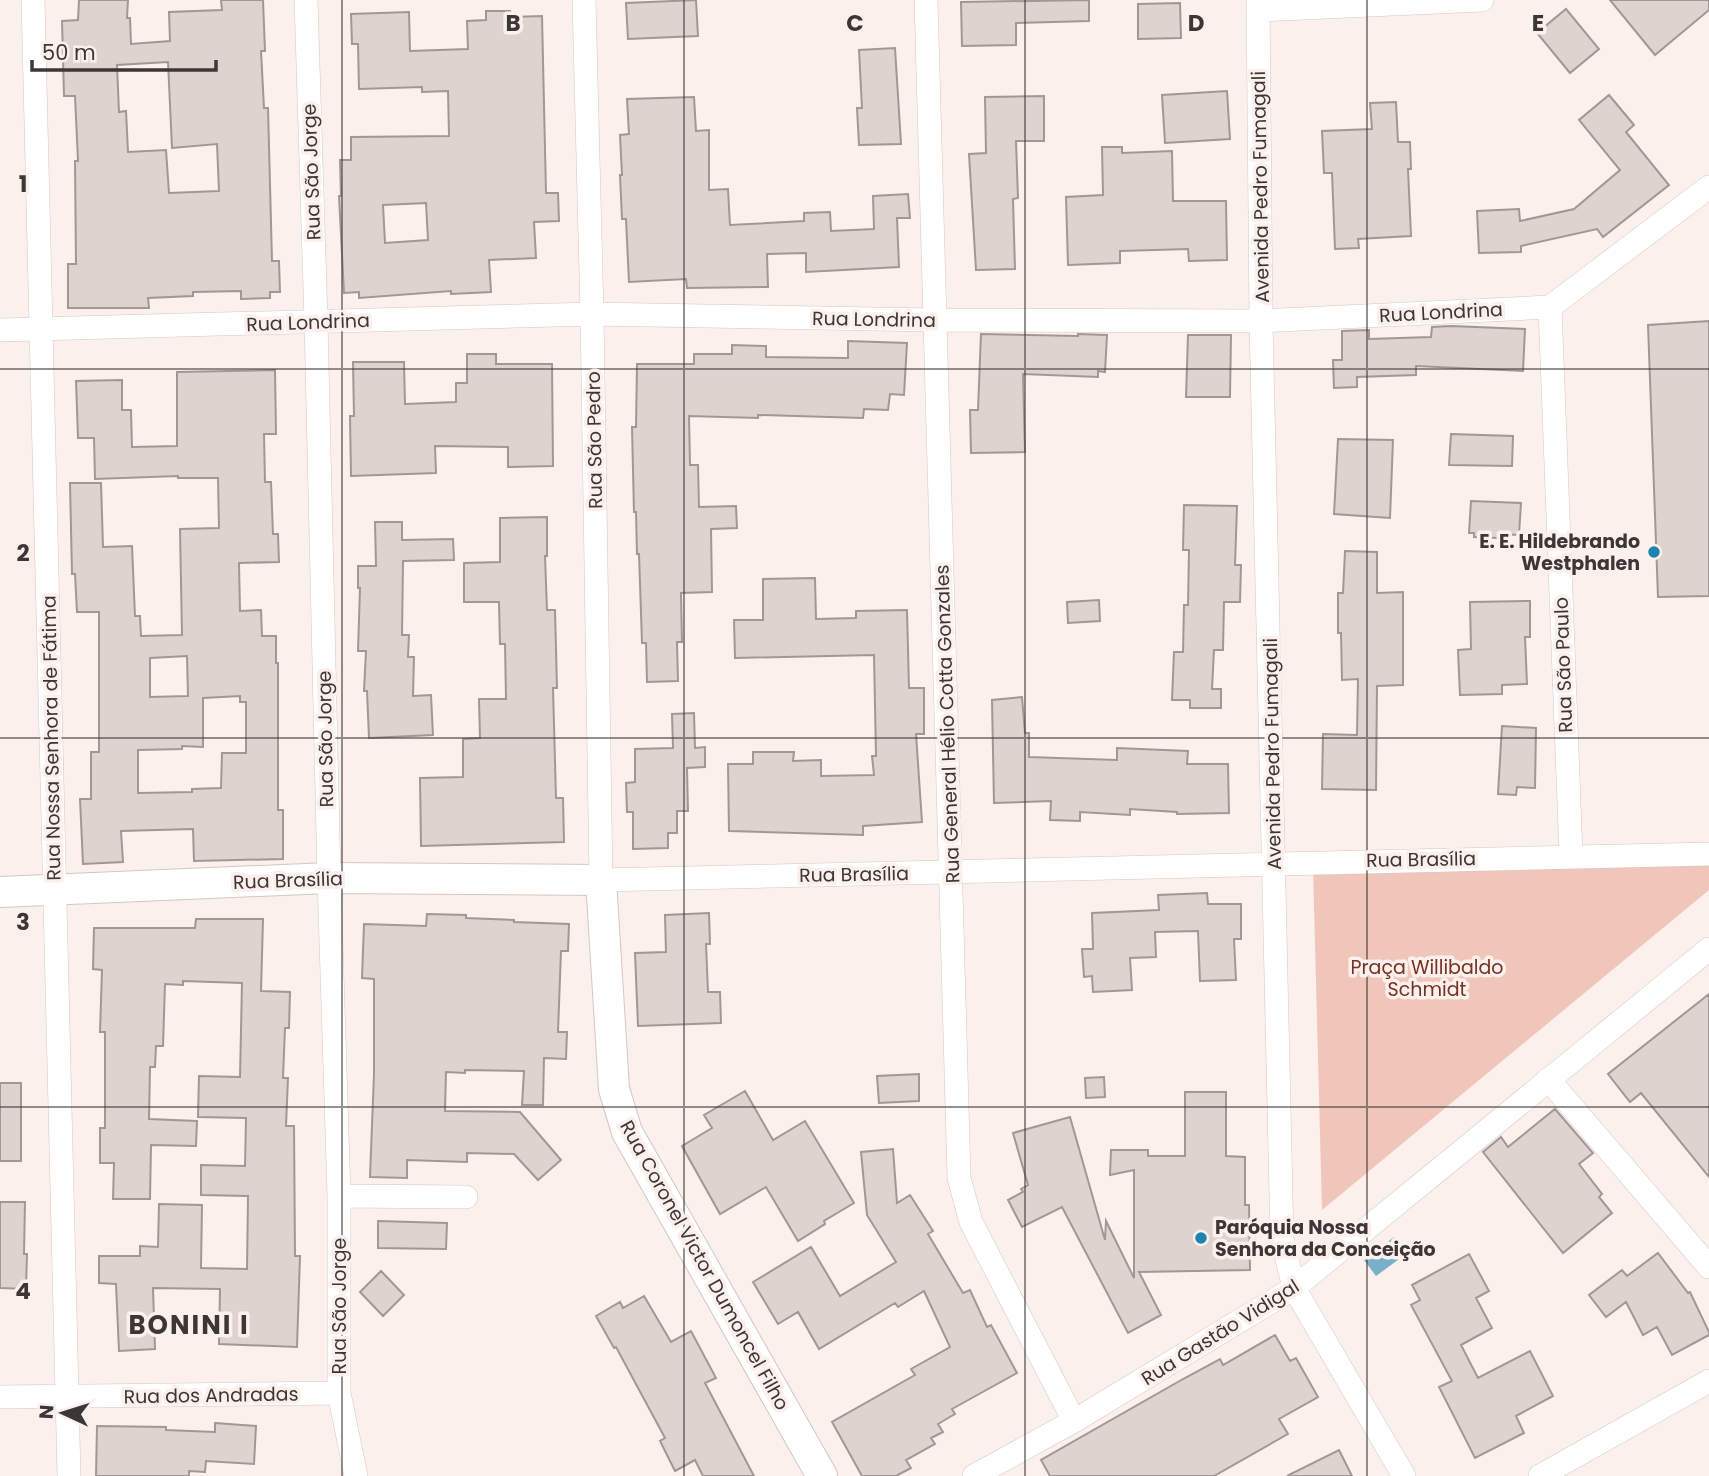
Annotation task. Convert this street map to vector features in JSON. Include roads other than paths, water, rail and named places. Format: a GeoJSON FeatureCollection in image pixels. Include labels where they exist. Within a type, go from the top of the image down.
{"type":"FeatureCollection","features":[{"type":"Feature","properties":{"kind":"street","name":"Rua Nossa Senhora de Fátima"},"geometry":{"type":"LineString","coordinates":[[33,0],[69,1476]]}},
{"type":"Feature","properties":{"kind":"street","name":"Rua São Jorge"},"geometry":{"type":"LineString","coordinates":[[306,0],[328,878],[339,1196],[338,1393],[356,1476]]}},
{"type":"Feature","properties":{"kind":"street","name":"Rua São Pedro"},"geometry":{"type":"LineString","coordinates":[[583,0],[592,314],[601,880]]}},
{"type":"Feature","properties":{"kind":"street","name":"Rua General Hélio Cotta Gonzales"},"geometry":{"type":"LineString","coordinates":[[926,0],[933,320],[960,1178],[971,1222],[1074,1421]]}},
{"type":"Feature","properties":{"kind":"street"},"geometry":{"type":"LineString","coordinates":[[1258,5],[1482,0]]}},
{"type":"Feature","properties":{"kind":"street","name":"Avenida Pedro Fumagali"},"geometry":{"type":"LineString","coordinates":[[1258,5],[1261,321],[1282,1238],[1294,1288],[1404,1476]]}},
{"type":"Feature","properties":{"kind":"street"},"geometry":{"type":"LineString","coordinates":[[1550,307],[1709,187]]}},
{"type":"Feature","properties":{"kind":"street","name":"Rua Londrina"},"geometry":{"type":"LineString","coordinates":[[0,330],[592,314],[933,320],[1261,321],[1550,307]]}},
{"type":"Feature","properties":{"kind":"street","name":"Rua São Paulo"},"geometry":{"type":"LineString","coordinates":[[1550,307],[1571,856]]}},
{"type":"Feature","properties":{"kind":"street","name":"Rua Brasília"},"geometry":{"type":"LineString","coordinates":[[0,892],[328,878],[601,880],[1709,854]]}},
{"type":"Feature","properties":{"kind":"street","name":"Rua Coronel Victor Dumoncel Filho"},"geometry":{"type":"LineString","coordinates":[[601,880],[614,1089],[627,1132],[822,1476]]}},
{"type":"Feature","properties":{"kind":"street","name":"Rua Gastão Vidigal"},"geometry":{"type":"LineString","coordinates":[[974,1476],[1074,1421],[1294,1288],[1709,949]]}},
{"type":"Feature","properties":{"kind":"street"},"geometry":{"type":"LineString","coordinates":[[1548,1079],[1709,1267]]}},
{"type":"Feature","properties":{"kind":"street"},"geometry":{"type":"LineString","coordinates":[[339,1196],[466,1197]]}},
{"type":"Feature","properties":{"kind":"street"},"geometry":{"type":"LineString","coordinates":[[1540,1476],[1709,1381]]}},
{"type":"Feature","properties":{"kind":"street","name":"Rua dos Andradas"},"geometry":{"type":"LineString","coordinates":[[0,1397],[338,1393]]}},
{"type":"Feature","properties":{"kind":"water"},"geometry":{"type":"Polygon","coordinates":[[[1394,1237],[1406,1254],[1376,1276],[1364,1260],[1394,1237]]]}},
{"type":"Feature","properties":{"kind":"place","name":"E. E. Hildebrando Westphalen"},"geometry":{"type":"Point","coordinates":[1654,552]}},
{"type":"Feature","properties":{"kind":"place","name":"Paróquia Nossa Senhora da Conceição"},"geometry":{"type":"Point","coordinates":[1201,1238]}},
{"type":"Feature","properties":{"kind":"district","name":"BONINI I"},"geometry":{"type":"Point","coordinates":[189,1325]}},
{"type":"Feature","properties":{"kind":"park label","name":"Praça Willibaldo Schmidt"},"geometry":{"type":"Point","coordinates":[1427,978]}}]}
